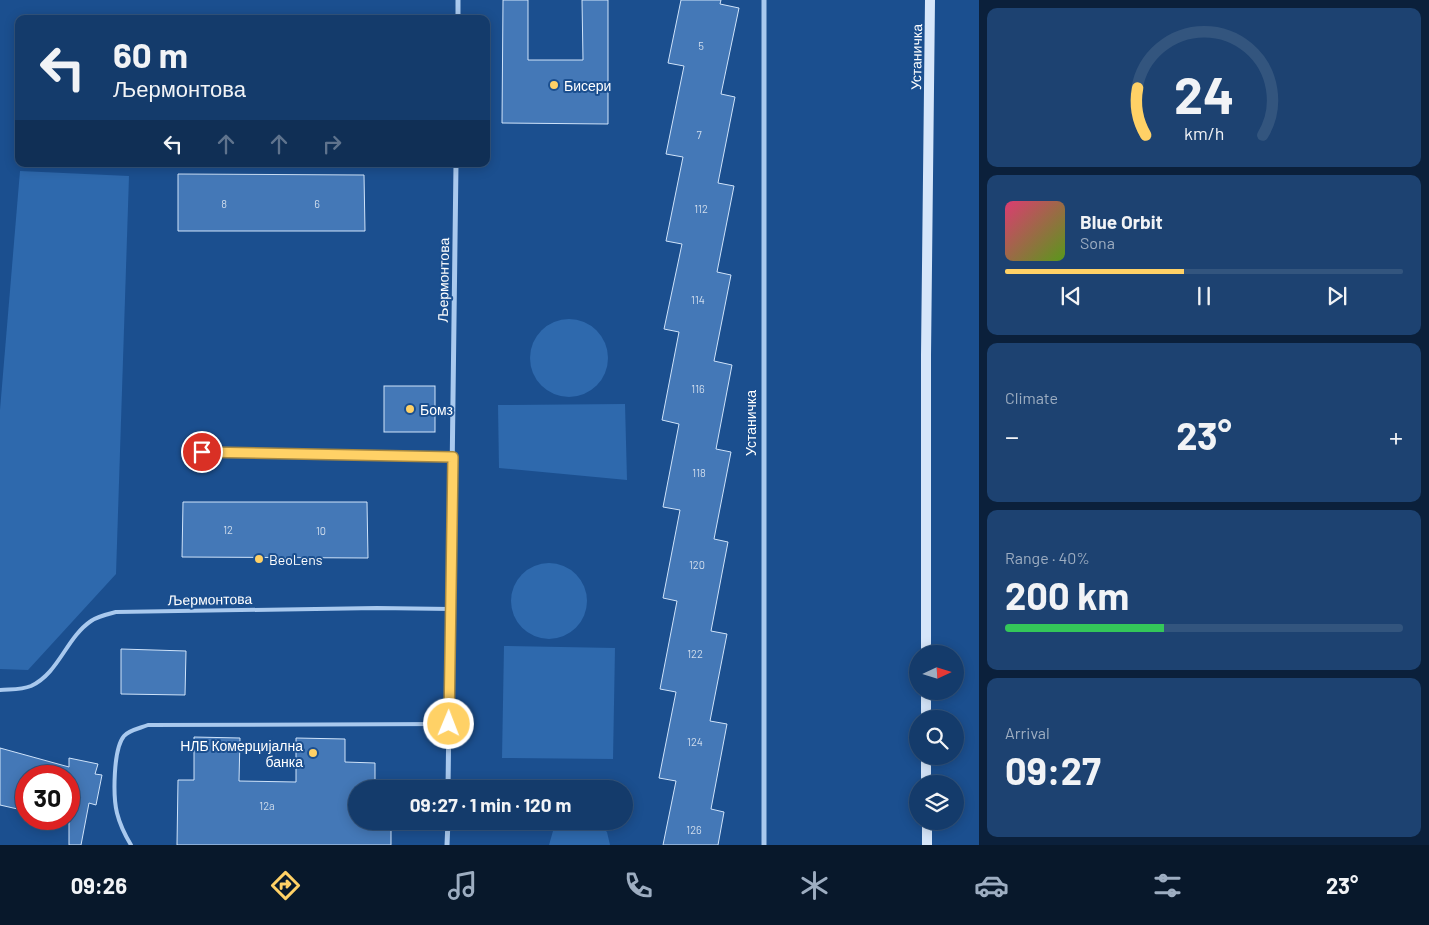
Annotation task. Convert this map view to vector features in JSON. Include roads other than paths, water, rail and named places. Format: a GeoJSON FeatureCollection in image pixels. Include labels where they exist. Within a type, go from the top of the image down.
{"type":"FeatureCollection","features":[{"type":"Feature","properties":{"kind":"main road","name":"Устаничка"},"geometry":{"type":"LineString","coordinates":[[926,645],[926,355],[930,0]]}},
{"type":"Feature","properties":{"kind":"main road"},"geometry":{"type":"LineString","coordinates":[[927,830],[927,845]]}},
{"type":"Feature","properties":{"kind":"street"},"geometry":{"type":"LineString","coordinates":[[458,0],[458,15]]}},
{"type":"Feature","properties":{"kind":"street","name":"Устаничка"},"geometry":{"type":"LineString","coordinates":[[764,0],[764,845]]}},
{"type":"Feature","properties":{"kind":"street","name":"Љермонтова"},"geometry":{"type":"LineString","coordinates":[[448,780],[452,609],[456,167]]}},
{"type":"Feature","properties":{"kind":"street"},"geometry":{"type":"LineString","coordinates":[[447,845],[448,830]]}},
{"type":"Feature","properties":{"kind":"lane"},"geometry":{"type":"LineString","coordinates":[[183,451],[453,457]]}},
{"type":"Feature","properties":{"kind":"lane","name":"Љермонтова"},"geometry":{"type":"LineString","coordinates":[[0,690],[24,688],[38,682],[56,663],[81,628],[92,619],[116,612],[377,608],[452,609]]}},
{"type":"Feature","properties":{"kind":"lane"},"geometry":{"type":"LineString","coordinates":[[131,845],[122,829],[116,811],[115,786],[118,749],[124,736],[136,729],[148,725],[449,724]]}},
{"type":"Feature","properties":{"kind":"place","name":"Бисери"},"geometry":{"type":"Point","coordinates":[554,85]}},
{"type":"Feature","properties":{"kind":"place","name":"Бомз"},"geometry":{"type":"Point","coordinates":[410,409]}},
{"type":"Feature","properties":{"kind":"place","name":"BeoLens"},"geometry":{"type":"Point","coordinates":[259,559]}},
{"type":"Feature","properties":{"kind":"place","name":"НЛБ Комерцијална банка"},"geometry":{"type":"Point","coordinates":[313,753]}}]}
